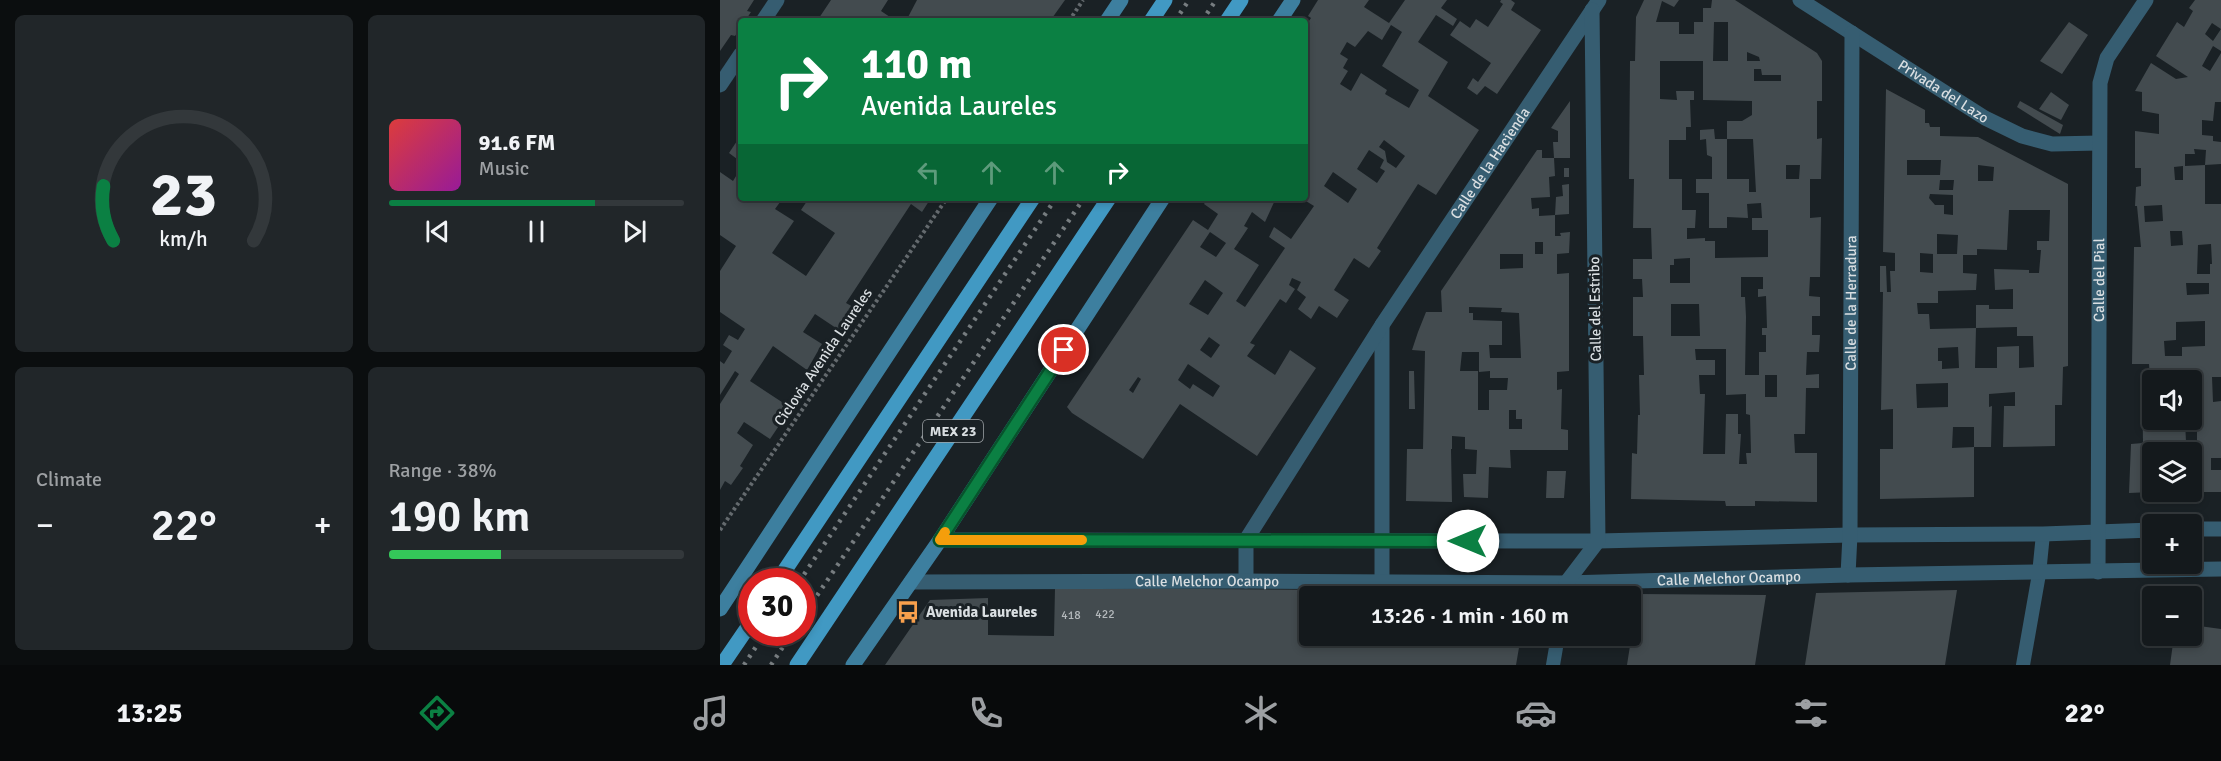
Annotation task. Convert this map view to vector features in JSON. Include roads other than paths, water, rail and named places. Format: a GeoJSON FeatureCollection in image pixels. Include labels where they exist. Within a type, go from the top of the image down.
{"type":"FeatureCollection","features":[{"type":"Feature","properties":{"kind":"main road"},"geometry":{"type":"LineString","coordinates":[[1109,18],[1121,0]]}},
{"type":"Feature","properties":{"kind":"main road"},"geometry":{"type":"LineString","coordinates":[[1153,18],[1165,0]]}},
{"type":"Feature","properties":{"kind":"main road"},"geometry":{"type":"LineString","coordinates":[[1229,18],[1241,0]]}},
{"type":"Feature","properties":{"kind":"main road"},"geometry":{"type":"LineString","coordinates":[[1281,18],[1293,0]]}},
{"type":"Feature","properties":{"kind":"main road"},"geometry":{"type":"LineString","coordinates":[[720,609],[989,201]]}},
{"type":"Feature","properties":{"kind":"main road"},"geometry":{"type":"LineString","coordinates":[[786,568],[1031,201]]}},
{"type":"Feature","properties":{"kind":"main road","name":"MEX 23"},"geometry":{"type":"LineString","coordinates":[[797,665],[1107,201]]}},
{"type":"Feature","properties":{"kind":"main road"},"geometry":{"type":"LineString","coordinates":[[853,665],[940,540],[1161,201]]}},
{"type":"Feature","properties":{"kind":"main road"},"geometry":{"type":"LineString","coordinates":[[722,665],[738,642]]}},
{"type":"Feature","properties":{"kind":"street"},"geometry":{"type":"LineString","coordinates":[[765,18],[777,0]]}},
{"type":"Feature","properties":{"kind":"street","name":"Privada del Lazo"},"geometry":{"type":"LineString","coordinates":[[1800,0],[1985,118],[2022,136],[2052,144],[2099,143]]}},
{"type":"Feature","properties":{"kind":"street","name":"Calle del Pial"},"geometry":{"type":"LineString","coordinates":[[2098,572],[2100,82],[2107,58],[2146,0]]}},
{"type":"Feature","properties":{"kind":"street","name":"Calle de la Hacienda"},"geometry":{"type":"LineString","coordinates":[[1246,540],[1382,325],[1595,5]]}},
{"type":"Feature","properties":{"kind":"street","name":"Calle del Estribo"},"geometry":{"type":"LineString","coordinates":[[1595,5],[1598,541]]}},
{"type":"Feature","properties":{"kind":"street","name":"Calle de la Herradura"},"geometry":{"type":"LineString","coordinates":[[1848,575],[1852,33]]}},
{"type":"Feature","properties":{"kind":"street"},"geometry":{"type":"LineString","coordinates":[[720,85],[738,58]]}},
{"type":"Feature","properties":{"kind":"street"},"geometry":{"type":"LineString","coordinates":[[1382,325],[1382,582]]}},
{"type":"Feature","properties":{"kind":"street"},"geometry":{"type":"LineString","coordinates":[[2202,529],[2221,529]]}},
{"type":"Feature","properties":{"kind":"street"},"geometry":{"type":"LineString","coordinates":[[940,540],[1598,541],[1850,535],[2043,534],[2142,530]]}},
{"type":"Feature","properties":{"kind":"street"},"geometry":{"type":"LineString","coordinates":[[1246,540],[1246,581]]}},
{"type":"Feature","properties":{"kind":"street"},"geometry":{"type":"LineString","coordinates":[[1568,586],[1598,541]]}},
{"type":"Feature","properties":{"kind":"street","name":"Calle Melchor Ocampo"},"geometry":{"type":"LineString","coordinates":[[1640,586],[1848,575],[2039,574],[2221,569]]}},
{"type":"Feature","properties":{"kind":"street","name":"Calle Melchor Ocampo"},"geometry":{"type":"LineString","coordinates":[[911,582],[1246,581],[1382,582],[1474,586]]}},
{"type":"Feature","properties":{"kind":"lane"},"geometry":{"type":"LineString","coordinates":[[2023,665],[2039,574],[2043,534]]}},
{"type":"Feature","properties":{"kind":"lane"},"geometry":{"type":"LineString","coordinates":[[1553,665],[1556,646]]}},
{"type":"Feature","properties":{"kind":"railway"},"geometry":{"type":"LineString","coordinates":[[1177,18],[1189,0]]}},
{"type":"Feature","properties":{"kind":"railway"},"geometry":{"type":"LineString","coordinates":[[1204,18],[1216,0]]}},
{"type":"Feature","properties":{"kind":"railway"},"geometry":{"type":"LineString","coordinates":[[808,568],[1054,201]]}},
{"type":"Feature","properties":{"kind":"railway"},"geometry":{"type":"LineString","coordinates":[[816,597],[1082,201]]}},
{"type":"Feature","properties":{"kind":"railway"},"geometry":{"type":"LineString","coordinates":[[744,665],[756,646]]}},
{"type":"Feature","properties":{"kind":"railway"},"geometry":{"type":"LineString","coordinates":[[771,665],[783,646]]}},
{"type":"Feature","properties":{"kind":"place","name":"Avenida Laureles"},"geometry":{"type":"Point","coordinates":[908,612]}}]}
